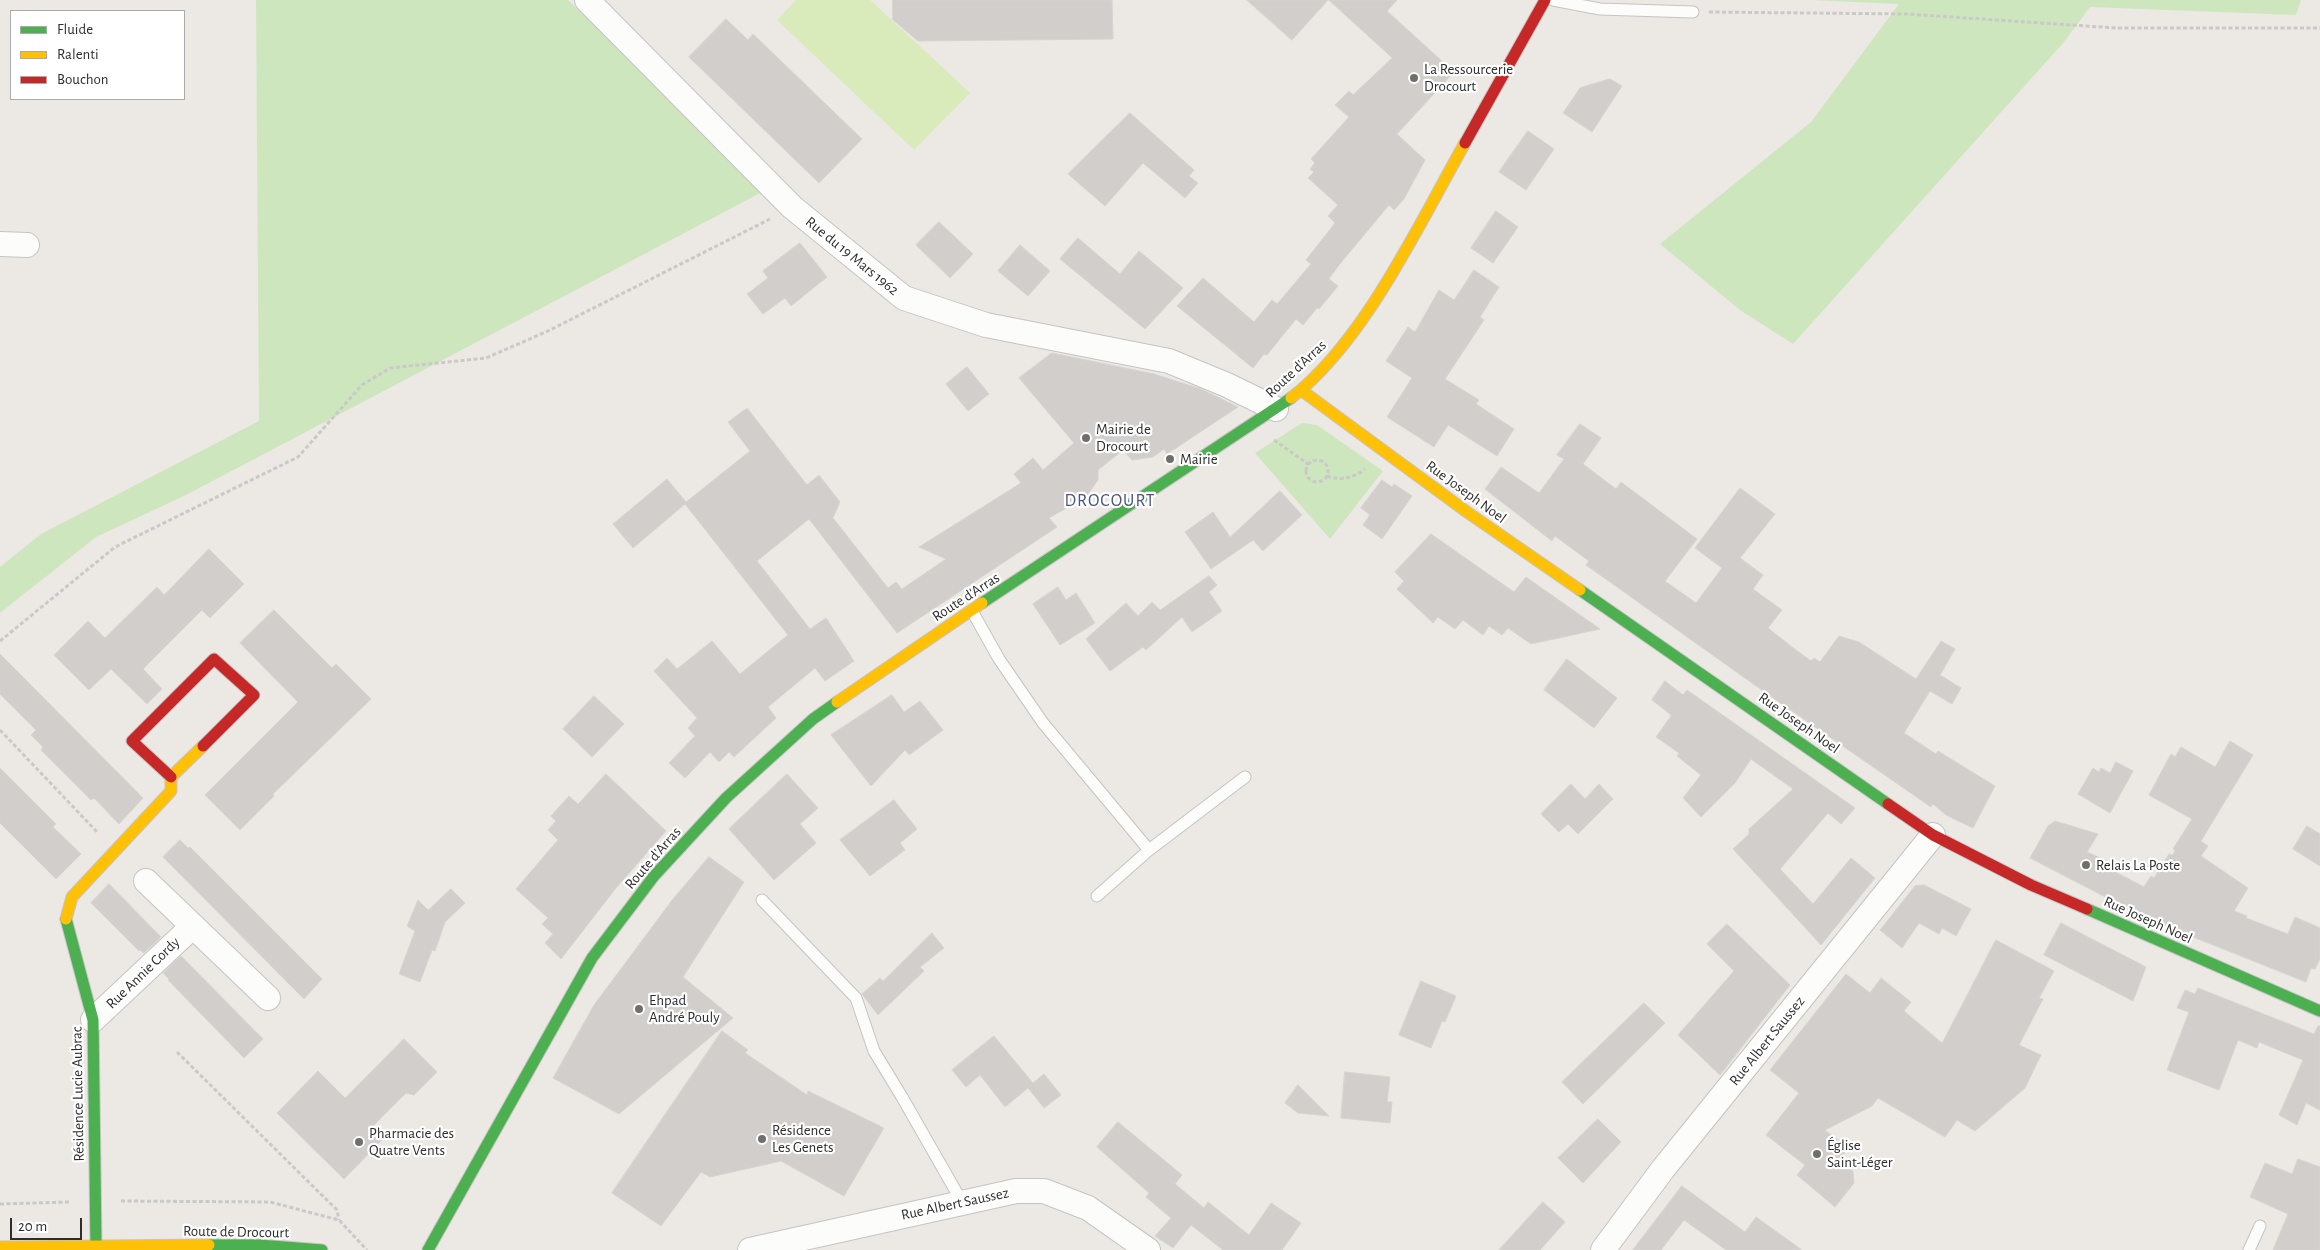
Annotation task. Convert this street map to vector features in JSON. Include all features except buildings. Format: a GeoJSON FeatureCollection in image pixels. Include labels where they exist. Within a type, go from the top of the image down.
{"type":"FeatureCollection","features":[{"type":"Feature","properties":{"kind":"street","name":"Rue du 19 Mars 1962"},"geometry":{"type":"LineString","coordinates":[[587,0],[792,207],[904,298],[986,325],[1169,361],[1228,385],[1276,409]]}},
{"type":"Feature","properties":{"kind":"street","name":"Route d'Arras"},"geometry":{"type":"LineString","coordinates":[[428,1250],[592,958],[654,876],[726,798],[790,738],[821,714],[972,611],[1254,425],[1300,390],[1335,356],[1392,272],[1545,0]]}},
{"type":"Feature","properties":{"kind":"street"},"geometry":{"type":"LineString","coordinates":[[0,244],[26,245]]}},
{"type":"Feature","properties":{"kind":"street","name":"Rue Joseph Noel"},"geometry":{"type":"LineString","coordinates":[[1300,390],[1467,512],[1933,835],[2030,885],[2320,1011]]}},
{"type":"Feature","properties":{"kind":"street","name":"Résidence Lucie Aubrac"},"geometry":{"type":"LineString","coordinates":[[96,1245],[93,1020],[66,919],[72,897],[171,791],[171,777],[254,695],[214,659],[132,741],[171,777]]}},
{"type":"Feature","properties":{"kind":"street","name":"Rue Albert Saussez"},"geometry":{"type":"LineString","coordinates":[[1603,1250],[1664,1169],[1933,835]]}},
{"type":"Feature","properties":{"kind":"street","name":"Rue Annie Cordy"},"geometry":{"type":"LineString","coordinates":[[146,881],[268,998]]}},
{"type":"Feature","properties":{"kind":"street","name":"Rue Annie Cordy"},"geometry":{"type":"LineString","coordinates":[[93,1020],[193,926]]}},
{"type":"Feature","properties":{"kind":"street","name":"Rue Albert Saussez"},"geometry":{"type":"LineString","coordinates":[[750,1250],[1016,1191],[1044,1191],[1088,1208],[1148,1250]]}},
{"type":"Feature","properties":{"kind":"street","name":"Route de Drocourt"},"geometry":{"type":"LineString","coordinates":[[0,1246],[259,1245],[322,1250]]}},
{"type":"Feature","properties":{"kind":"lane"},"geometry":{"type":"LineString","coordinates":[[1553,0],[1600,9],[1693,12]]}},
{"type":"Feature","properties":{"kind":"lane"},"geometry":{"type":"LineString","coordinates":[[972,611],[999,658],[1043,723],[1149,850]]}},
{"type":"Feature","properties":{"kind":"lane"},"geometry":{"type":"LineString","coordinates":[[1097,896],[1149,850],[1245,777]]}},
{"type":"Feature","properties":{"kind":"lane"},"geometry":{"type":"LineString","coordinates":[[762,900],[856,998],[874,1051],[962,1202]]}},
{"type":"Feature","properties":{"kind":"lane"},"geometry":{"type":"LineString","coordinates":[[2249,1250],[2260,1226]]}},
{"type":"Feature","properties":{"kind":"path"},"geometry":{"type":"LineString","coordinates":[[1693,12],[1907,14],[2116,28],[2320,28]]}},
{"type":"Feature","properties":{"kind":"path"},"geometry":{"type":"LineString","coordinates":[[0,642],[115,547],[298,457],[362,385],[390,368],[486,358],[548,331],[792,207]]}},
{"type":"Feature","properties":{"kind":"path"},"geometry":{"type":"LineString","coordinates":[[1254,425],[1308,464]]}},
{"type":"Feature","properties":{"kind":"path"},"geometry":{"type":"LineString","coordinates":[[1327,476],[1335,479],[1357,475],[1365,470],[1379,448]]}},
{"type":"Feature","properties":{"kind":"path"},"geometry":{"type":"LineString","coordinates":[[1314,460],[1321,461],[1328,469],[1327,476],[1322,481],[1311,480],[1306,475],[1308,464],[1314,460]]}},
{"type":"Feature","properties":{"kind":"path"},"geometry":{"type":"LineString","coordinates":[[0,730],[116,852]]}},
{"type":"Feature","properties":{"kind":"path"},"geometry":{"type":"LineString","coordinates":[[177,1052],[337,1210],[339,1220],[367,1250]]}},
{"type":"Feature","properties":{"kind":"path"},"geometry":{"type":"LineString","coordinates":[[0,1204],[95,1201],[270,1202],[339,1220]]}},
{"type":"Feature","properties":{"kind":"green space"},"geometry":{"type":"Polygon","coordinates":[[[256,0],[568,0],[768,189],[184,496],[96,537],[0,613],[0,567],[41,534],[259,421],[256,0]]]}},
{"type":"Feature","properties":{"kind":"green space"},"geometry":{"type":"Polygon","coordinates":[[[796,0],[870,0],[970,93],[914,150],[777,20],[796,0]]]}},
{"type":"Feature","properties":{"kind":"green space"},"geometry":{"type":"Polygon","coordinates":[[[1812,0],[2301,0],[2296,15],[2090,7],[2064,42],[1793,344],[1740,310],[1660,244],[1811,122],[1899,4],[1812,0]]]}},
{"type":"Feature","properties":{"kind":"green space"},"geometry":{"type":"Polygon","coordinates":[[[1302,423],[1317,425],[1383,471],[1330,539],[1255,453],[1302,423]]]}},
{"type":"Feature","properties":{"kind":"traffic: fast"},"geometry":{"type":"LineString","coordinates":[[982,603],[1291,398]]}},
{"type":"Feature","properties":{"kind":"traffic: fast"},"geometry":{"type":"LineString","coordinates":[[1580,590],[1888,804]]}},
{"type":"Feature","properties":{"kind":"traffic: fast"},"geometry":{"type":"LineString","coordinates":[[428,1250],[592,958],[654,876],[726,798],[813,719],[837,702]]}},
{"type":"Feature","properties":{"kind":"traffic: fast"},"geometry":{"type":"LineString","coordinates":[[2087,909],[2320,1011]]}},
{"type":"Feature","properties":{"kind":"traffic: fast"},"geometry":{"type":"LineString","coordinates":[[66,919],[93,1020],[96,1245]]}},
{"type":"Feature","properties":{"kind":"traffic: fast"},"geometry":{"type":"LineString","coordinates":[[209,1245],[259,1245],[322,1250]]}},
{"type":"Feature","properties":{"kind":"traffic: slow"},"geometry":{"type":"LineString","coordinates":[[1291,398],[1318,374],[1343,346],[1366,314],[1389,280],[1465,143]]}},
{"type":"Feature","properties":{"kind":"traffic: slow"},"geometry":{"type":"LineString","coordinates":[[1301,390],[1467,512],[1580,590]]}},
{"type":"Feature","properties":{"kind":"traffic: slow"},"geometry":{"type":"LineString","coordinates":[[837,702],[982,603]]}},
{"type":"Feature","properties":{"kind":"traffic: slow"},"geometry":{"type":"LineString","coordinates":[[66,919],[72,897],[171,791],[171,777],[203,746]]}},
{"type":"Feature","properties":{"kind":"traffic: slow"},"geometry":{"type":"LineString","coordinates":[[0,1247],[209,1245]]}},
{"type":"Feature","properties":{"kind":"traffic: jam"},"geometry":{"type":"LineString","coordinates":[[1465,143],[1545,0]]}},
{"type":"Feature","properties":{"kind":"traffic: jam"},"geometry":{"type":"LineString","coordinates":[[171,777],[132,741],[214,659],[254,695],[203,746]]}},
{"type":"Feature","properties":{"kind":"traffic: jam"},"geometry":{"type":"LineString","coordinates":[[1888,804],[1933,835],[2031,885],[2087,909]]}},
{"type":"Feature","properties":{"kind":"place","name":"La Ressourcerie Drocourt"},"geometry":{"type":"Point","coordinates":[1414,78]}},
{"type":"Feature","properties":{"kind":"place","name":"Mairie de Drocourt"},"geometry":{"type":"Point","coordinates":[1086,438]}},
{"type":"Feature","properties":{"kind":"place","name":"Mairie"},"geometry":{"type":"Point","coordinates":[1170,459]}},
{"type":"Feature","properties":{"kind":"place","name":"Relais La Poste"},"geometry":{"type":"Point","coordinates":[2086,865]}},
{"type":"Feature","properties":{"kind":"place","name":"Ehpad André Pouly"},"geometry":{"type":"Point","coordinates":[639,1009]}},
{"type":"Feature","properties":{"kind":"place","name":"Résidence Les Genets"},"geometry":{"type":"Point","coordinates":[762,1139]}},
{"type":"Feature","properties":{"kind":"place","name":"Pharmacie des Quatre Vents"},"geometry":{"type":"Point","coordinates":[359,1142]}},
{"type":"Feature","properties":{"kind":"place","name":"Église Saint-Léger"},"geometry":{"type":"Point","coordinates":[1817,1154]}},
{"type":"Feature","properties":{"kind":"district","name":"DROCOURT"},"geometry":{"type":"Point","coordinates":[1110,501]}}]}
